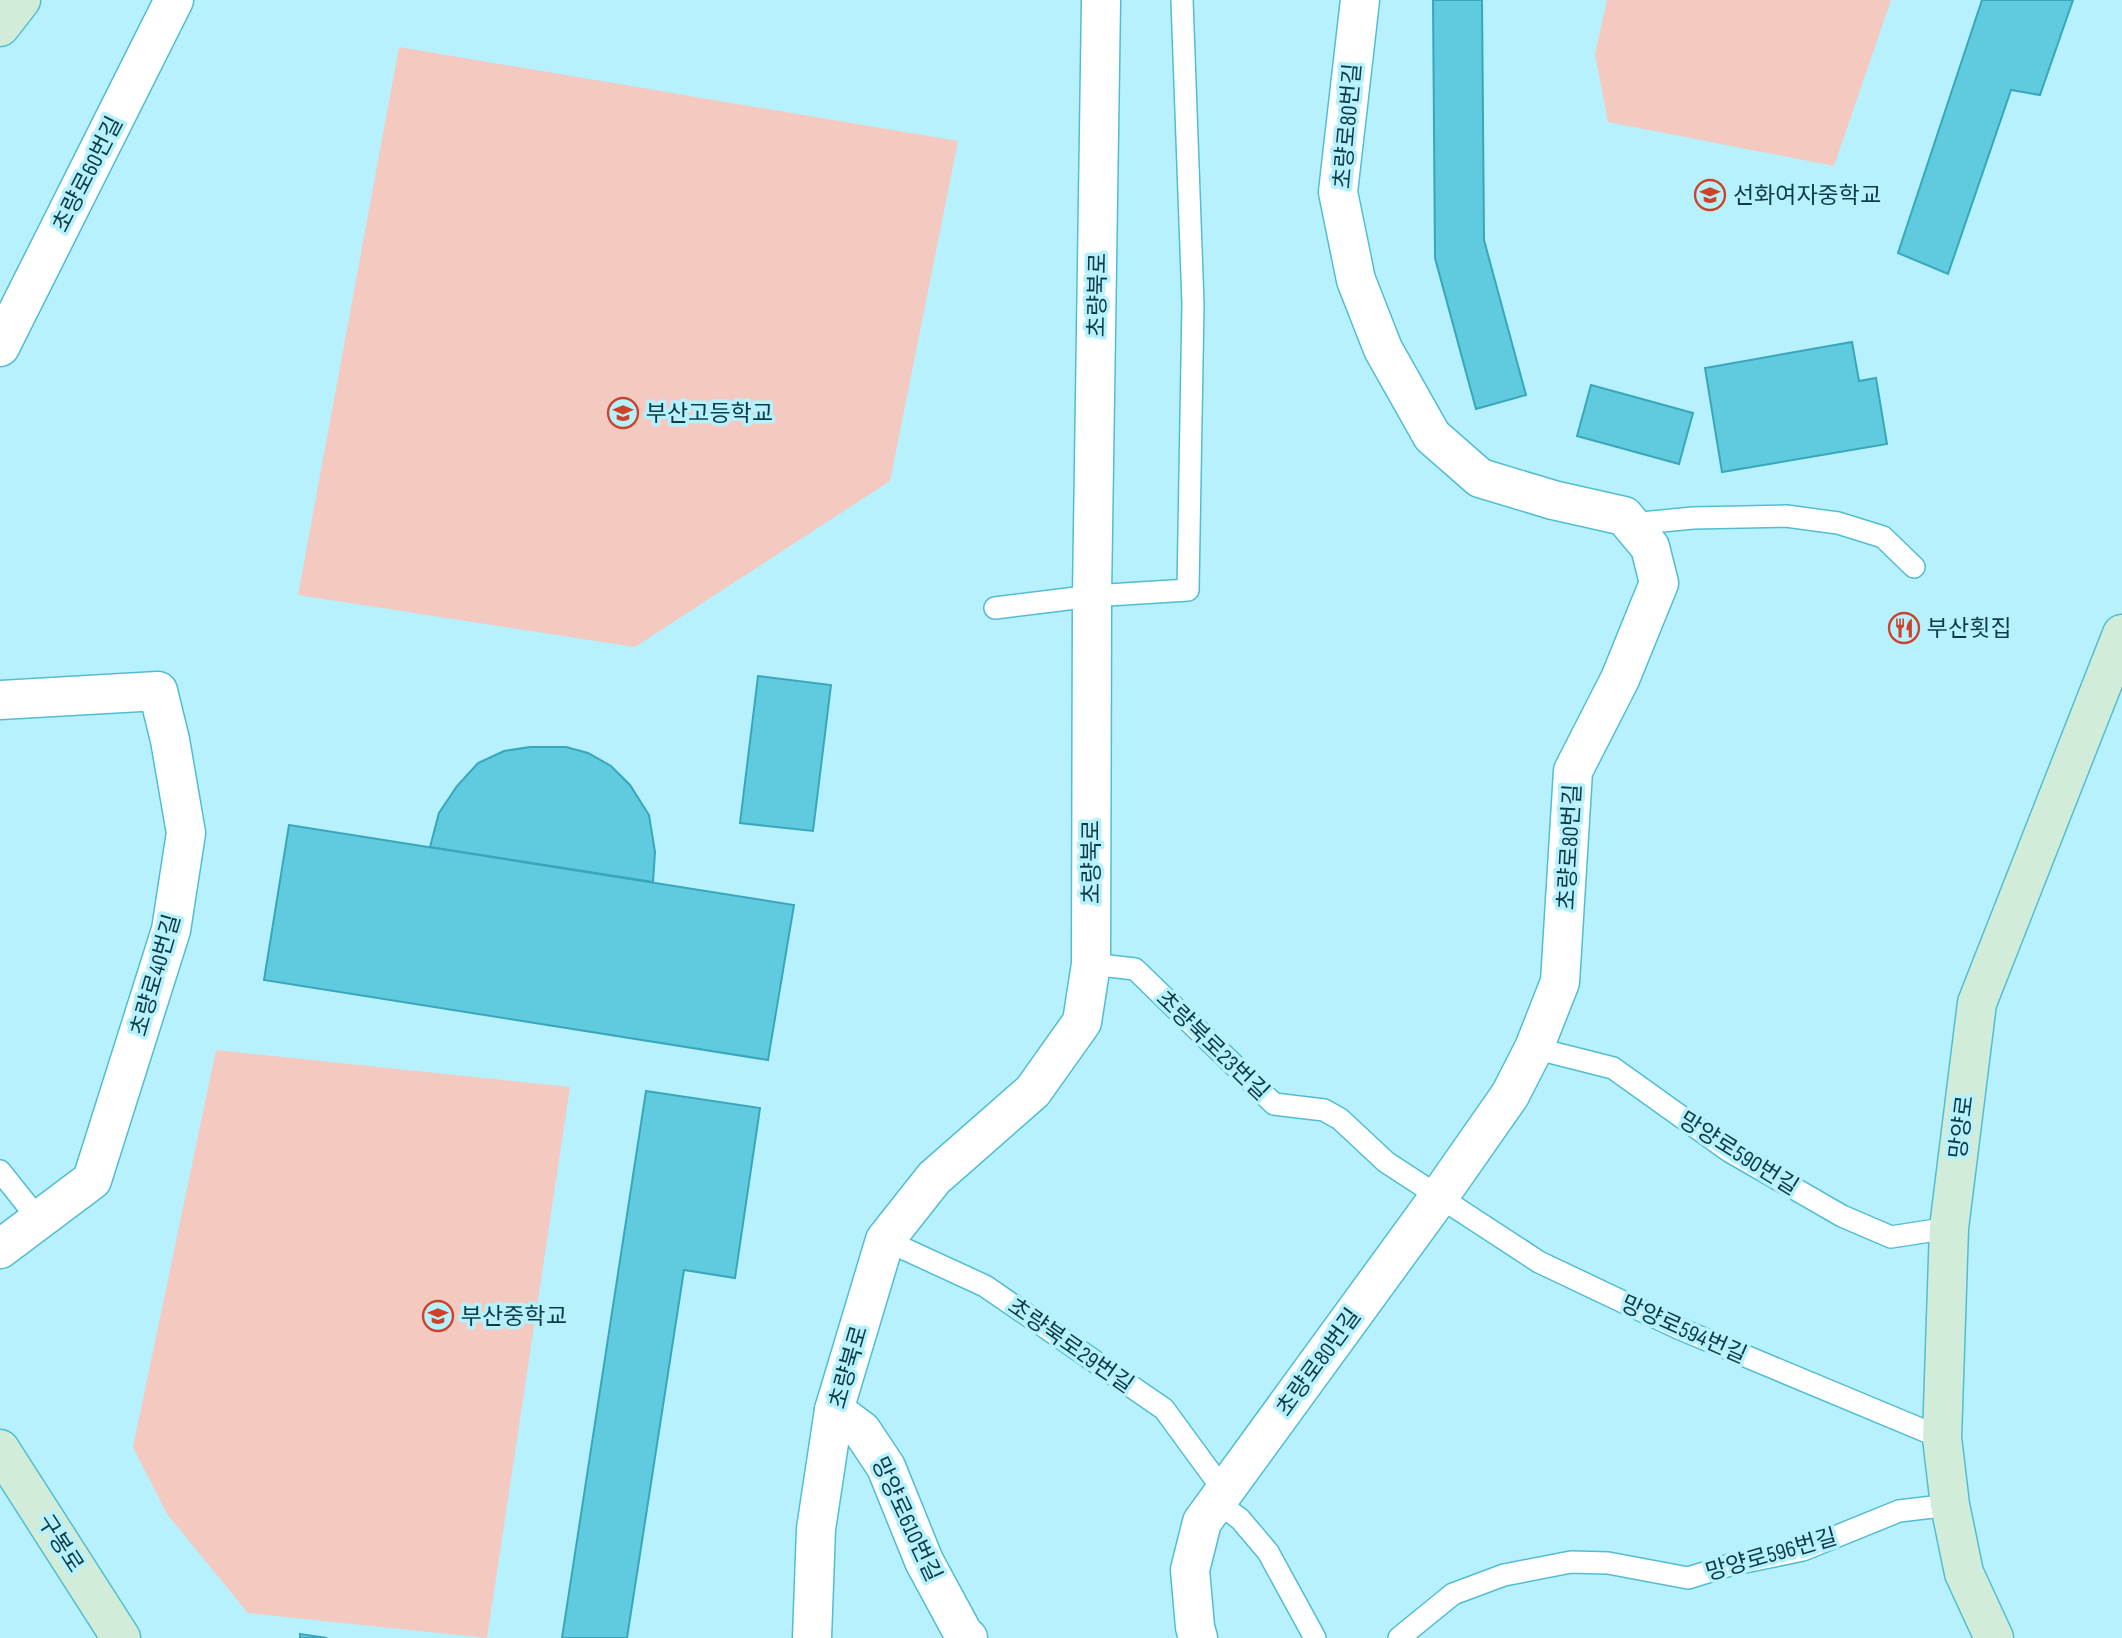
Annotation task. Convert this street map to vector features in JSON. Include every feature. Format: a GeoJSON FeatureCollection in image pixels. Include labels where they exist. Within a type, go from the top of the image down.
{"type":"FeatureCollection","features":[{"type":"Feature","properties":{"kind":"main road"},"geometry":{"type":"LineString","coordinates":[[0,27],[21,0]]}},
{"type":"Feature","properties":{"kind":"main road","name":"망양로"},"geometry":{"type":"LineString","coordinates":[[1994,1638],[1964,1573],[1950,1505],[1942,1438],[1949,1228],[1977,1003],[2122,634]]}},
{"type":"Feature","properties":{"kind":"main road","name":"구봉로"},"geometry":{"type":"LineString","coordinates":[[0,1449],[121,1638]]}},
{"type":"Feature","properties":{"kind":"street","name":"초량로60번길"},"geometry":{"type":"LineString","coordinates":[[0,347],[174,0]]}},
{"type":"Feature","properties":{"kind":"street","name":"초량북로"},"geometry":{"type":"LineString","coordinates":[[812,1638],[816,1529],[834,1410],[885,1240],[934,1178],[1033,1091],[1082,1022],[1091,964],[1092,596],[1101,0]]}},
{"type":"Feature","properties":{"kind":"street","name":"초량로80번길"},"geometry":{"type":"LineString","coordinates":[[1198,1638],[1190,1570],[1202,1522],[1438,1198],[1510,1095],[1534,1048],[1560,982],[1573,771],[1619,679],[1659,583],[1650,547],[1624,516],[1553,500],[1480,478],[1432,436],[1383,349],[1356,280],[1338,192],[1360,0]]}},
{"type":"Feature","properties":{"kind":"street","name":"초량로40번길"},"geometry":{"type":"LineString","coordinates":[[0,700],[158,691],[170,740],[186,833],[171,930],[92,1180],[0,1249]]}},
{"type":"Feature","properties":{"kind":"street","name":"망양로610번길"},"geometry":{"type":"LineString","coordinates":[[834,1410],[862,1431],[886,1467],[924,1561],[968,1638]]}},
{"type":"Feature","properties":{"kind":"lane"},"geometry":{"type":"LineString","coordinates":[[995,608],[1092,596],[1188,590],[1193,304],[1182,0]]}},
{"type":"Feature","properties":{"kind":"lane"},"geometry":{"type":"LineString","coordinates":[[1631,524],[1693,518],[1786,516],[1838,523],[1884,537],[1914,567]]}},
{"type":"Feature","properties":{"kind":"lane","name":"초량북로23번길"},"geometry":{"type":"LineString","coordinates":[[1091,964],[1135,969],[1274,1104],[1324,1110],[1340,1119],[1386,1162],[1438,1198]]}},
{"type":"Feature","properties":{"kind":"lane","name":"망양로590번길"},"geometry":{"type":"LineString","coordinates":[[1534,1048],[1613,1068],[1729,1152],[1842,1216],[1891,1237],[1949,1228]]}},
{"type":"Feature","properties":{"kind":"lane"},"geometry":{"type":"LineString","coordinates":[[0,1171],[39,1220]]}},
{"type":"Feature","properties":{"kind":"lane","name":"망양로594번길"},"geometry":{"type":"LineString","coordinates":[[1438,1198],[1539,1262],[1678,1328],[1942,1438]]}},
{"type":"Feature","properties":{"kind":"lane","name":"초량북로29번길"},"geometry":{"type":"LineString","coordinates":[[885,1240],[985,1286],[1164,1409],[1221,1496],[1268,1552],[1315,1638]]}},
{"type":"Feature","properties":{"kind":"lane","name":"망양로596번길"},"geometry":{"type":"LineString","coordinates":[[1399,1638],[1453,1594],[1504,1575],[1571,1562],[1608,1563],[1688,1578],[1730,1565],[1803,1550],[1899,1511],[1950,1505]]}},
{"type":"Feature","properties":{"kind":"shaded area"},"geometry":{"type":"Polygon","coordinates":[[[1607,0],[1891,0],[1834,166],[1608,122],[1595,54],[1607,0]]]}},
{"type":"Feature","properties":{"kind":"shaded area"},"geometry":{"type":"Polygon","coordinates":[[[399,47],[958,141],[890,481],[635,647],[298,595],[399,47]]]}},
{"type":"Feature","properties":{"kind":"shaded area"},"geometry":{"type":"Polygon","coordinates":[[[216,1050],[570,1087],[487,1638],[248,1613],[167,1514],[133,1447],[216,1050]]]}},
{"type":"Feature","properties":{"kind":"building"},"geometry":{"type":"Polygon","coordinates":[[[1433,0],[1482,0],[1484,240],[1526,395],[1476,409],[1435,258],[1433,0]]]}},
{"type":"Feature","properties":{"kind":"building"},"geometry":{"type":"Polygon","coordinates":[[[1982,0],[2073,0],[2040,95],[2011,90],[1948,274],[1898,253],[1982,0]]]}},
{"type":"Feature","properties":{"kind":"building"},"geometry":{"type":"Polygon","coordinates":[[[1852,342],[1859,381],[1876,378],[1887,444],[1722,472],[1705,368],[1852,342]]]}},
{"type":"Feature","properties":{"kind":"building"},"geometry":{"type":"Polygon","coordinates":[[[1591,385],[1693,413],[1679,464],[1577,436],[1591,385]]]}},
{"type":"Feature","properties":{"kind":"building"},"geometry":{"type":"Polygon","coordinates":[[[758,676],[831,685],[813,831],[740,823],[758,676]]]}},
{"type":"Feature","properties":{"kind":"building"},"geometry":{"type":"Polygon","coordinates":[[[530,747],[566,747],[588,753],[611,766],[630,785],[649,815],[655,852],[653,882],[430,847],[439,813],[457,786],[478,763],[504,751],[530,747]]]}},
{"type":"Feature","properties":{"kind":"building"},"geometry":{"type":"Polygon","coordinates":[[[289,825],[794,905],[768,1060],[264,980],[289,825]]]}},
{"type":"Feature","properties":{"kind":"building"},"geometry":{"type":"Polygon","coordinates":[[[646,1091],[760,1108],[735,1278],[684,1270],[627,1638],[562,1638],[646,1091]]]}},
{"type":"Feature","properties":{"kind":"building"},"geometry":{"type":"Polygon","coordinates":[[[300,1634],[327,1638],[300,1638],[300,1634]]]}},
{"type":"Feature","properties":{"kind":"place","name":"선화여자중학교"},"geometry":{"type":"Point","coordinates":[1710,195]}},
{"type":"Feature","properties":{"kind":"place","name":"부산고등학교"},"geometry":{"type":"Point","coordinates":[623,413]}},
{"type":"Feature","properties":{"kind":"place","name":"부산횟집"},"geometry":{"type":"Point","coordinates":[1904,628]}},
{"type":"Feature","properties":{"kind":"place","name":"부산중학교"},"geometry":{"type":"Point","coordinates":[438,1316]}}]}
